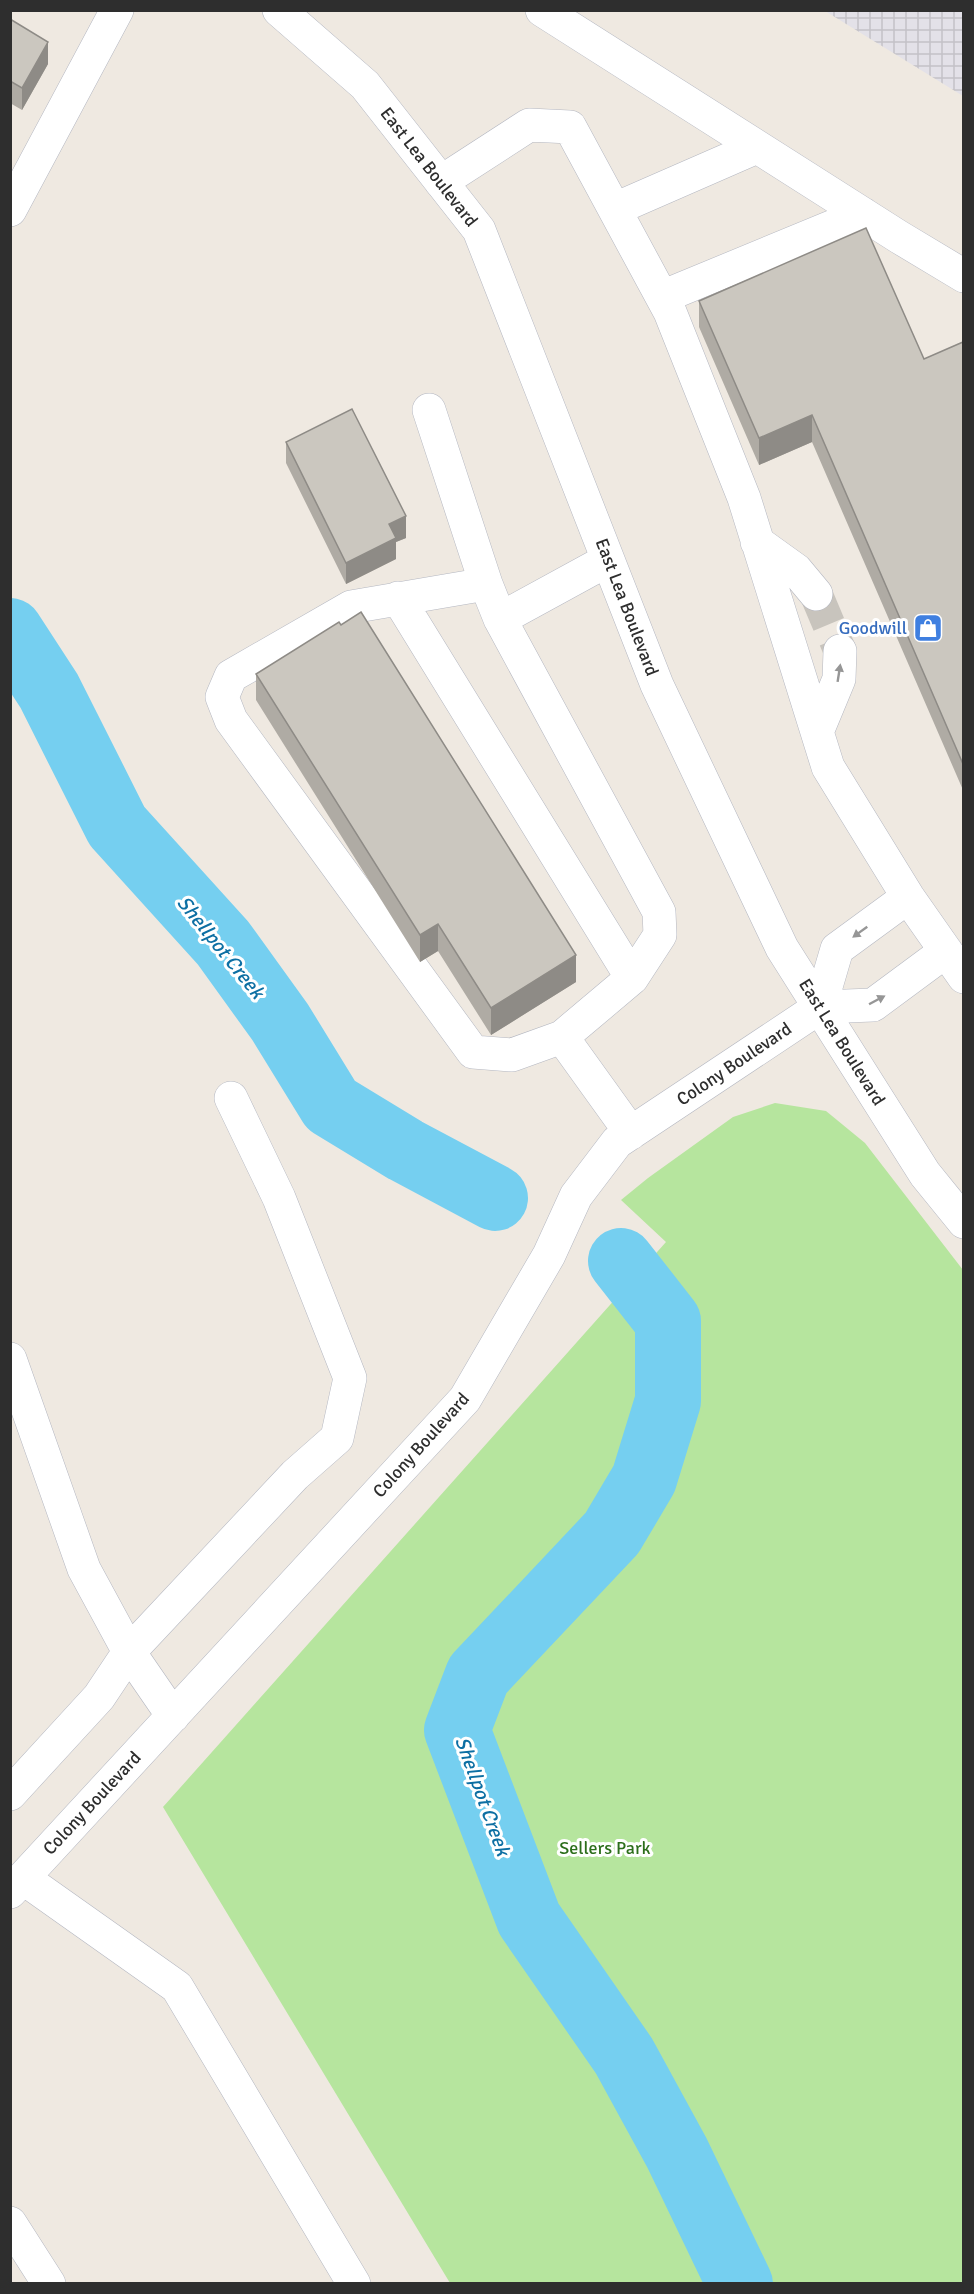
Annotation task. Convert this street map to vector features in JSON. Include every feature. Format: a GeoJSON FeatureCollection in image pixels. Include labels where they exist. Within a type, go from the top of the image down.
{"type":"FeatureCollection","features":[{"type":"Feature","properties":{"kind":"street"},"geometry":{"type":"LineString","coordinates":[[10,210],[117,10]]}},
{"type":"Feature","properties":{"kind":"street","name":"East Lea Boulevard"},"geometry":{"type":"LineString","coordinates":[[279,10],[365,85],[479,230],[657,685],[782,948],[925,1174],[963,1222]]}},
{"type":"Feature","properties":{"kind":"street"},"geometry":{"type":"LineString","coordinates":[[543,10],[963,276]]}},
{"type":"Feature","properties":{"kind":"street"},"geometry":{"type":"LineString","coordinates":[[441,182],[529,125],[570,127],[670,312],[744,498],[828,767],[908,897],[955,964],[873,1005],[820,1007],[837,948],[908,897]]}},
{"type":"Feature","properties":{"kind":"street"},"geometry":{"type":"LineString","coordinates":[[615,209],[757,147]]}},
{"type":"Feature","properties":{"kind":"street"},"geometry":{"type":"LineString","coordinates":[[662,297],[863,214]]}},
{"type":"Feature","properties":{"kind":"street"},"geometry":{"type":"LineString","coordinates":[[429,410],[486,584],[500,619],[659,912],[660,934],[632,978],[562,1037],[512,1055],[473,1052],[231,720],[222,697],[231,676],[351,607],[486,584]]}},
{"type":"Feature","properties":{"kind":"street"},"geometry":{"type":"LineString","coordinates":[[757,542],[796,570],[816,594]]}},
{"type":"Feature","properties":{"kind":"street"},"geometry":{"type":"LineString","coordinates":[[500,619],[608,560]]}},
{"type":"Feature","properties":{"kind":"street"},"geometry":{"type":"LineString","coordinates":[[398,598],[632,978]]}},
{"type":"Feature","properties":{"kind":"street"},"geometry":{"type":"LineString","coordinates":[[817,732],[839,679],[840,651]]}},
{"type":"Feature","properties":{"kind":"street","name":"Colony Boulevard"},"geometry":{"type":"LineString","coordinates":[[17,1885],[465,1399],[549,1255],[576,1196],[617,1142],[820,1007]]}},
{"type":"Feature","properties":{"kind":"street"},"geometry":{"type":"LineString","coordinates":[[562,1037],[631,1133]]}},
{"type":"Feature","properties":{"kind":"street"},"geometry":{"type":"LineString","coordinates":[[10,1794],[99,1697],[129,1652],[295,1474],[338,1438],[350,1378],[279,1198],[231,1098]]}},
{"type":"Feature","properties":{"kind":"street"},"geometry":{"type":"LineString","coordinates":[[10,1359],[84,1569],[129,1652],[173,1716]]}},
{"type":"Feature","properties":{"kind":"street"},"geometry":{"type":"LineString","coordinates":[[17,1885],[177,1987],[354,2283]]}},
{"type":"Feature","properties":{"kind":"street"},"geometry":{"type":"LineString","coordinates":[[10,2223],[49,2283]]}},
{"type":"Feature","properties":{"kind":"shaded area"},"geometry":{"type":"Polygon","coordinates":[[[825,11],[963,11],[963,96],[825,11]]]}},
{"type":"Feature","properties":{"kind":"green space","name":"Sellers Park"},"geometry":{"type":"Polygon","coordinates":[[[775,1103],[826,1111],[865,1143],[963,1270],[963,2283],[450,2283],[163,1807],[666,1242],[621,1200],[733,1117],[775,1103]]]}},
{"type":"Feature","properties":{"kind":"building"},"geometry":{"type":"Polygon","coordinates":[[[10,19],[48,42],[22,88],[10,81],[10,19]]]}},
{"type":"Feature","properties":{"kind":"building","name":"Goodwill"},"geometry":{"type":"Polygon","coordinates":[[[866,228],[924,359],[963,342],[963,764],[812,415],[759,438],[699,301],[866,228]]]}},
{"type":"Feature","properties":{"kind":"building"},"geometry":{"type":"Polygon","coordinates":[[[352,409],[406,516],[389,524],[396,538],[346,563],[286,442],[352,409]]]}},
{"type":"Feature","properties":{"kind":"building"},"geometry":{"type":"Polygon","coordinates":[[[361,612],[576,955],[491,1008],[438,924],[420,935],[256,674],[339,622],[341,625],[361,612]]]}},
{"type":"Feature","properties":{"kind":"waterway","name":"Shellpot Creek"},"geometry":{"type":"LineString","coordinates":[[10,631],[49,691],[117,826],[223,943],[280,1022],[331,1105],[405,1150],[495,1198]]}},
{"type":"Feature","properties":{"kind":"waterway","name":"Shellpot Creek"},"geometry":{"type":"LineString","coordinates":[[621,1261],[668,1321],[668,1401],[644,1479],[612,1533],[478,1675],[457,1730],[529,1919],[624,2056],[677,2153],[740,2284]]}},
{"type":"Feature","properties":{"kind":"tunnel"},"geometry":{"type":"LineString","coordinates":[[816,594],[840,651]]}},
{"type":"Feature","properties":{"kind":"place","name":"Goodwill"},"geometry":{"type":"Point","coordinates":[928,628]}}]}
